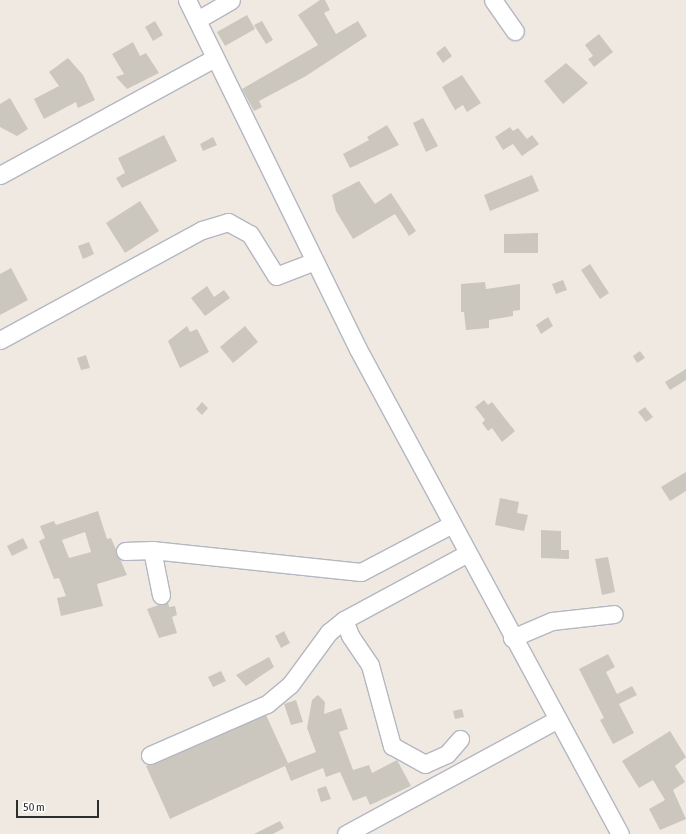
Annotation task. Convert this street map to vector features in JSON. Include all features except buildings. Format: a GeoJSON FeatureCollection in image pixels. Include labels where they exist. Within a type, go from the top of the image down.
{"type":"FeatureCollection","features":[{"type":"Feature","properties":{"kind":"street"},"geometry":{"type":"LineString","coordinates":[[186,0],[313,262],[450,525],[620,834]]}},
{"type":"Feature","properties":{"kind":"street"},"geometry":{"type":"LineString","coordinates":[[197,20],[230,0]]}},
{"type":"Feature","properties":{"kind":"street"},"geometry":{"type":"LineString","coordinates":[[493,0],[515,31]]}},
{"type":"Feature","properties":{"kind":"street"},"geometry":{"type":"LineString","coordinates":[[0,175],[215,58]]}},
{"type":"Feature","properties":{"kind":"street"},"geometry":{"type":"LineString","coordinates":[[0,340],[202,230],[228,222],[250,234],[276,276],[313,262]]}},
{"type":"Feature","properties":{"kind":"street"},"geometry":{"type":"LineString","coordinates":[[125,551],[152,550],[361,572],[450,525]]}},
{"type":"Feature","properties":{"kind":"street"},"geometry":{"type":"LineString","coordinates":[[152,550],[161,595]]}},
{"type":"Feature","properties":{"kind":"street"},"geometry":{"type":"LineString","coordinates":[[150,755],[267,704],[290,684],[329,632],[344,620],[466,554]]}},
{"type":"Feature","properties":{"kind":"street"},"geometry":{"type":"LineString","coordinates":[[512,638],[552,620],[614,614]]}},
{"type":"Feature","properties":{"kind":"street"},"geometry":{"type":"LineString","coordinates":[[344,620],[350,636],[370,665],[392,746],[425,764],[447,754],[460,739]]}},
{"type":"Feature","properties":{"kind":"street"},"geometry":{"type":"LineString","coordinates":[[346,834],[558,719]]}}]}
